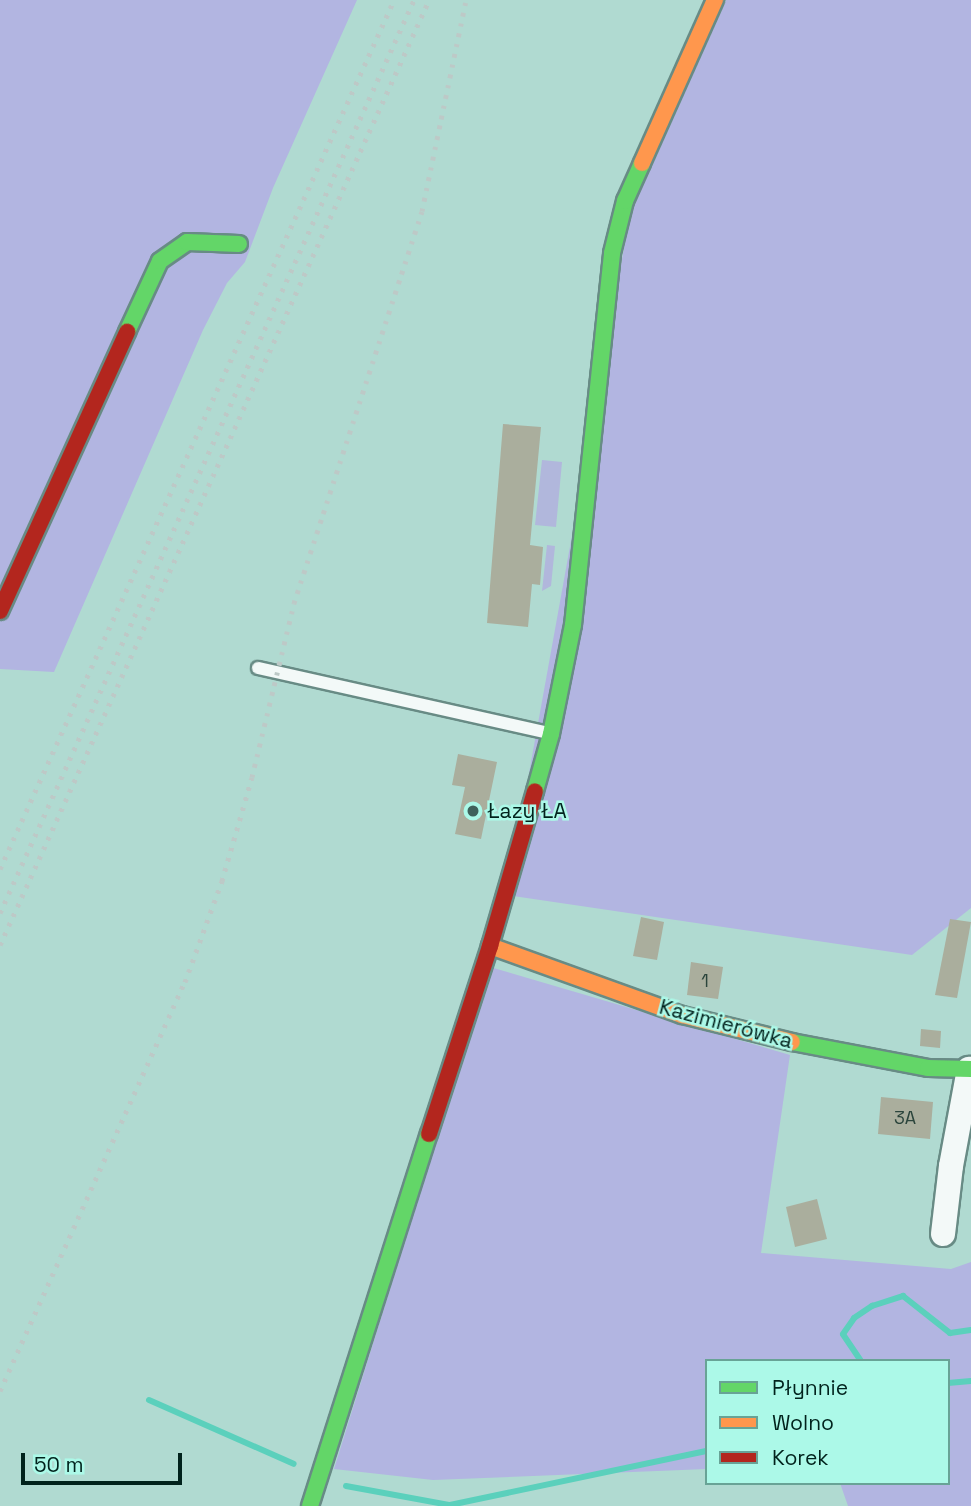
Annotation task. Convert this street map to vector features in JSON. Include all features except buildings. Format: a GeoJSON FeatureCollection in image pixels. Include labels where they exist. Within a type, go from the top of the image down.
{"type":"FeatureCollection","features":[{"type":"Feature","properties":{"kind":"street"},"geometry":{"type":"LineString","coordinates":[[310,1506],[490,946],[551,734],[573,625],[612,253],[625,201],[715,0]]}},
{"type":"Feature","properties":{"kind":"street"},"geometry":{"type":"LineString","coordinates":[[0,611],[160,261],[187,243],[240,244]]}},
{"type":"Feature","properties":{"kind":"street","name":"Kazimierówka"},"geometry":{"type":"LineString","coordinates":[[490,946],[682,1015],[835,1051],[928,1068],[970,1069],[951,1166],[943,1234]]}},
{"type":"Feature","properties":{"kind":"lane"},"geometry":{"type":"LineString","coordinates":[[258,668],[551,734]]}},
{"type":"Feature","properties":{"kind":"shaded area"},"geometry":{"type":"Polygon","coordinates":[[[0,0],[357,0],[273,188],[245,262],[227,283],[203,330],[54,672],[0,669],[0,0]]]}},
{"type":"Feature","properties":{"kind":"shaded area"},"geometry":{"type":"Polygon","coordinates":[[[726,0],[971,0],[971,908],[912,955],[507,895],[631,209],[726,0]]]}},
{"type":"Feature","properties":{"kind":"shaded area"},"geometry":{"type":"Polygon","coordinates":[[[542,460],[562,462],[556,527],[535,525],[542,460]]]}},
{"type":"Feature","properties":{"kind":"shaded area"},"geometry":{"type":"Polygon","coordinates":[[[547,545],[555,546],[551,586],[542,591],[547,545]]]}},
{"type":"Feature","properties":{"kind":"shaded area"},"geometry":{"type":"Polygon","coordinates":[[[490,967],[790,1055],[761,1253],[951,1269],[971,1262],[971,1506],[848,1506],[841,1485],[950,1485],[950,1359],[705,1359],[705,1469],[433,1480],[334,1469],[490,967]]]}},
{"type":"Feature","properties":{"kind":"waterway"},"geometry":{"type":"LineString","coordinates":[[860,1359],[843,1334],[854,1318],[872,1306],[903,1296],[950,1333],[971,1330]]}},
{"type":"Feature","properties":{"kind":"waterway"},"geometry":{"type":"LineString","coordinates":[[950,1383],[971,1381]]}},
{"type":"Feature","properties":{"kind":"waterway"},"geometry":{"type":"LineString","coordinates":[[149,1400],[294,1464]]}},
{"type":"Feature","properties":{"kind":"waterway"},"geometry":{"type":"LineString","coordinates":[[346,1486],[450,1505],[705,1451]]}},
{"type":"Feature","properties":{"kind":"railway"},"geometry":{"type":"LineString","coordinates":[[0,869],[394,0]]}},
{"type":"Feature","properties":{"kind":"railway"},"geometry":{"type":"LineString","coordinates":[[0,913],[414,0]]}},
{"type":"Feature","properties":{"kind":"railway"},"geometry":{"type":"LineString","coordinates":[[0,945],[429,0]]}},
{"type":"Feature","properties":{"kind":"railway"},"geometry":{"type":"LineString","coordinates":[[0,1391],[185,982],[222,881],[252,777],[294,603],[422,211],[466,0]]}},
{"type":"Feature","properties":{"kind":"traffic: fast"},"geometry":{"type":"LineString","coordinates":[[535,791],[551,734],[573,625],[612,253],[625,201],[642,163]]}},
{"type":"Feature","properties":{"kind":"traffic: fast"},"geometry":{"type":"LineString","coordinates":[[127,332],[160,261],[187,242],[239,244]]}},
{"type":"Feature","properties":{"kind":"traffic: fast"},"geometry":{"type":"LineString","coordinates":[[792,1042],[928,1068],[971,1069]]}},
{"type":"Feature","properties":{"kind":"traffic: fast"},"geometry":{"type":"LineString","coordinates":[[310,1506],[429,1134]]}},
{"type":"Feature","properties":{"kind":"traffic: slow"},"geometry":{"type":"LineString","coordinates":[[642,163],[715,0]]}},
{"type":"Feature","properties":{"kind":"traffic: slow"},"geometry":{"type":"LineString","coordinates":[[490,946],[682,1015],[792,1042]]}},
{"type":"Feature","properties":{"kind":"traffic: jam"},"geometry":{"type":"LineString","coordinates":[[0,611],[127,332]]}},
{"type":"Feature","properties":{"kind":"traffic: jam"},"geometry":{"type":"LineString","coordinates":[[429,1134],[490,946],[535,791]]}},
{"type":"Feature","properties":{"kind":"place","name":"Łazy ŁA"},"geometry":{"type":"Point","coordinates":[473,811]}}]}
